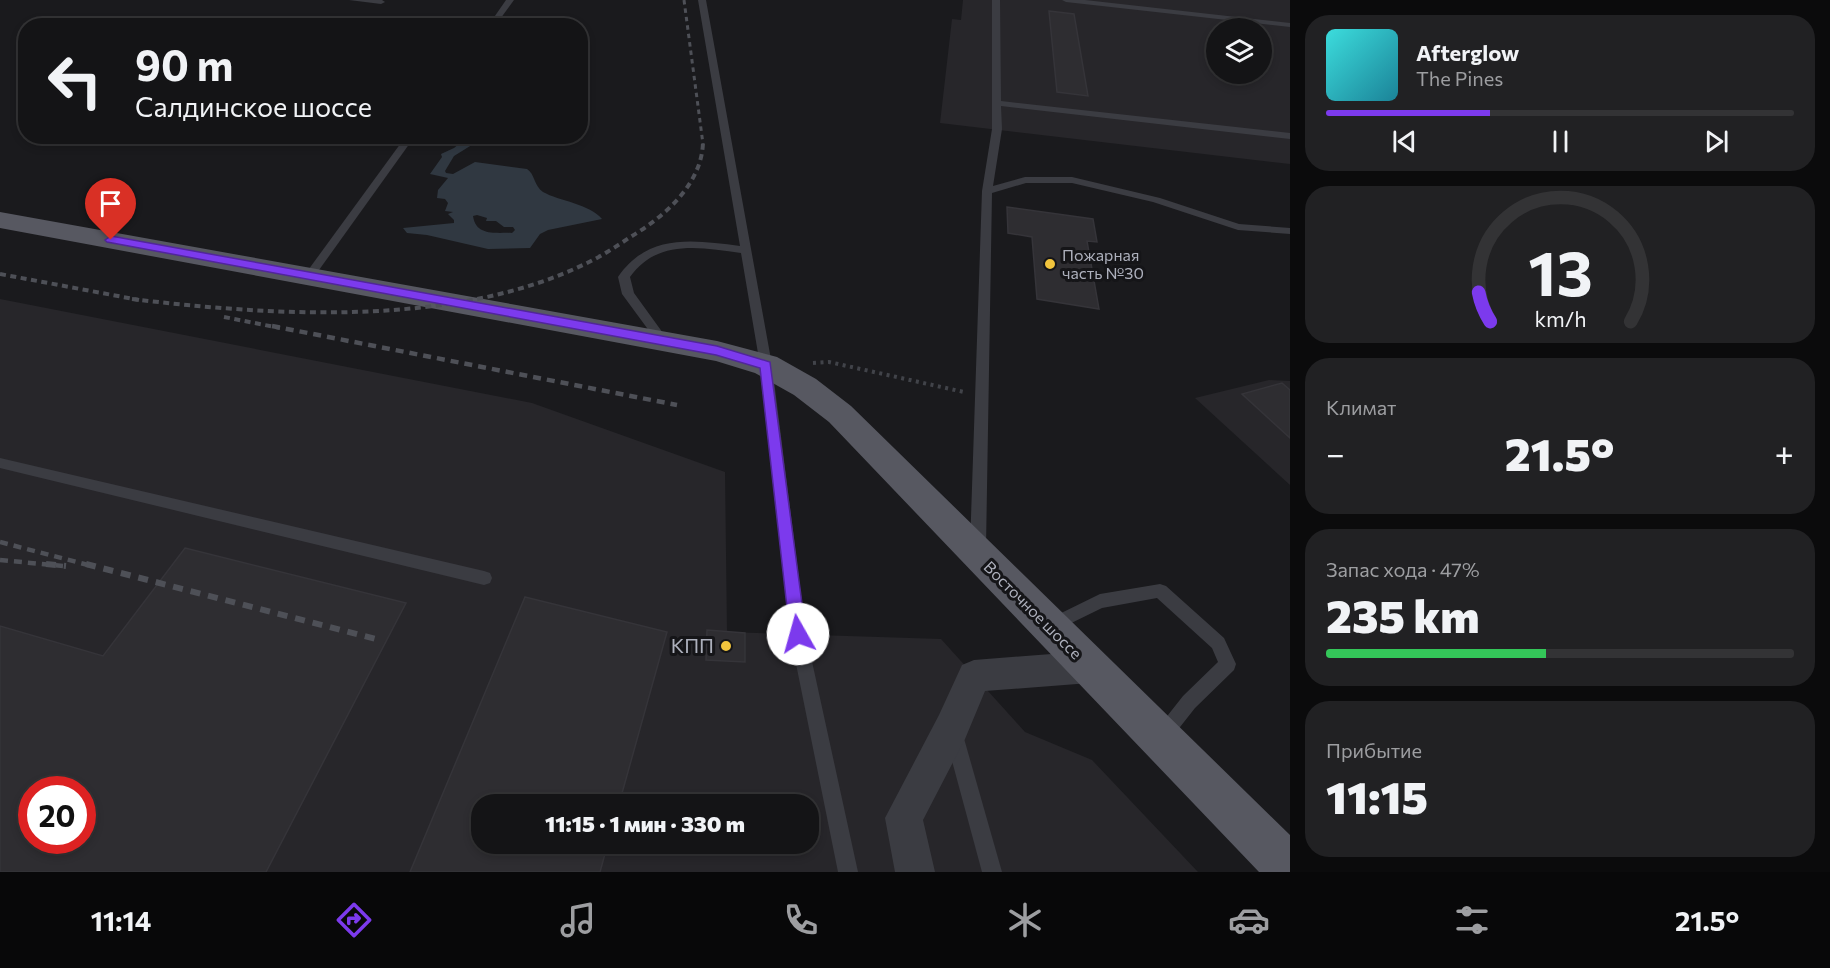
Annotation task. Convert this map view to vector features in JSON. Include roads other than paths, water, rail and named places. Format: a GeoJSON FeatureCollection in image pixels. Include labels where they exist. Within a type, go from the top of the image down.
{"type":"FeatureCollection","features":[{"type":"Feature","properties":{"kind":"main road","name":"Восточное шоссе"},"geometry":{"type":"LineString","coordinates":[[0,220],[662,340],[717,351],[766,365],[805,387],[840,414],[1290,869]]}},
{"type":"Feature","properties":{"kind":"street"},"geometry":{"type":"LineString","coordinates":[[915,872],[904,818],[952,727],[974,676],[1090,668]]}},
{"type":"Feature","properties":{"kind":"lane"},"geometry":{"type":"LineString","coordinates":[[353,0],[381,2]]}},
{"type":"Feature","properties":{"kind":"lane"},"geometry":{"type":"LineString","coordinates":[[497,18],[510,0]]}},
{"type":"Feature","properties":{"kind":"lane"},"geometry":{"type":"LineString","coordinates":[[702,0],[766,365],[798,634],[848,872]]}},
{"type":"Feature","properties":{"kind":"lane"},"geometry":{"type":"LineString","coordinates":[[978,555],[987,190],[997,129],[996,0]]}},
{"type":"Feature","properties":{"kind":"lane"},"geometry":{"type":"LineString","coordinates":[[1066,0],[1286,24],[1290,37]]}},
{"type":"Feature","properties":{"kind":"lane"},"geometry":{"type":"LineString","coordinates":[[997,103],[1290,136]]}},
{"type":"Feature","properties":{"kind":"lane"},"geometry":{"type":"LineString","coordinates":[[310,275],[405,144]]}},
{"type":"Feature","properties":{"kind":"lane"},"geometry":{"type":"LineString","coordinates":[[987,190],[1025,180],[1072,180],[1156,200],[1238,227],[1290,231]]}},
{"type":"Feature","properties":{"kind":"lane"},"geometry":{"type":"LineString","coordinates":[[662,340],[628,294],[624,277],[635,260],[669,246],[708,246],[746,250]]}},
{"type":"Feature","properties":{"kind":"lane"},"geometry":{"type":"LineString","coordinates":[[0,463],[484,578]]}},
{"type":"Feature","properties":{"kind":"lane"},"geometry":{"type":"LineString","coordinates":[[1050,626],[1100,602],[1160,591],[1218,643],[1228,664],[1189,702],[1161,737]]}},
{"type":"Feature","properties":{"kind":"lane"},"geometry":{"type":"LineString","coordinates":[[952,727],[992,872]]}},
{"type":"Feature","properties":{"kind":"railway"},"geometry":{"type":"LineString","coordinates":[[684,0],[703,143]]}},
{"type":"Feature","properties":{"kind":"railway"},"geometry":{"type":"LineString","coordinates":[[136,299],[245,310],[364,312],[424,307],[482,298],[537,283],[595,259],[669,209],[689,185],[696,172],[703,143]]}},
{"type":"Feature","properties":{"kind":"railway"},"geometry":{"type":"LineString","coordinates":[[0,274],[136,299]]}},
{"type":"Feature","properties":{"kind":"railway"},"geometry":{"type":"LineString","coordinates":[[224,317],[280,328]]}},
{"type":"Feature","properties":{"kind":"railway"},"geometry":{"type":"LineString","coordinates":[[272,326],[677,405]]}},
{"type":"Feature","properties":{"kind":"railway"},"geometry":{"type":"LineString","coordinates":[[0,542],[92,566]]}},
{"type":"Feature","properties":{"kind":"railway"},"geometry":{"type":"LineString","coordinates":[[0,560],[63,566]]}},
{"type":"Feature","properties":{"kind":"railway"},"geometry":{"type":"LineString","coordinates":[[46,564],[66,566]]}},
{"type":"Feature","properties":{"kind":"railway"},"geometry":{"type":"LineString","coordinates":[[86,564],[376,639]]}},
{"type":"Feature","properties":{"kind":"place","name":"Пожарная часть №30"},"geometry":{"type":"Point","coordinates":[1050,264]}},
{"type":"Feature","properties":{"kind":"place","name":"КПП"},"geometry":{"type":"Point","coordinates":[726,646]}}]}
